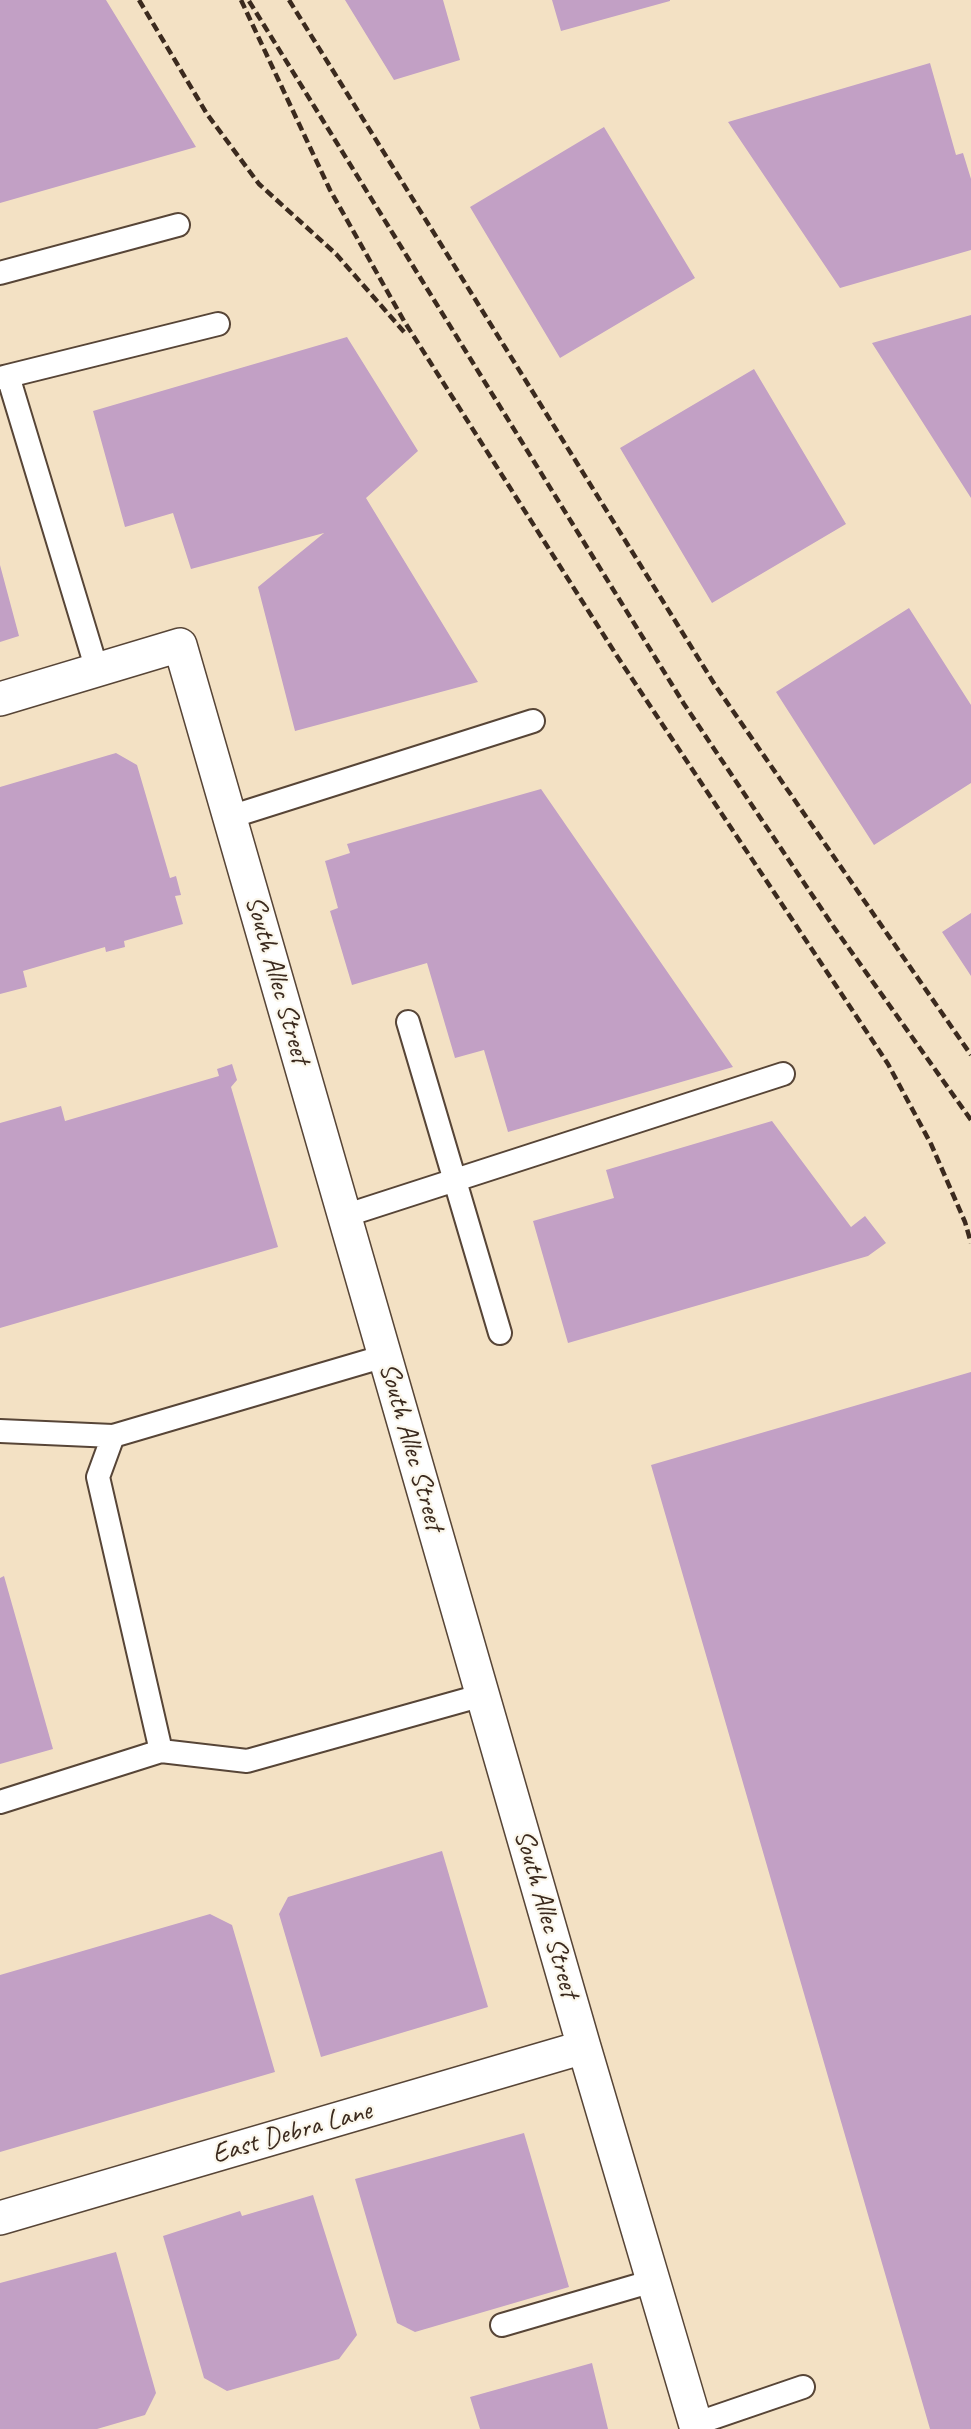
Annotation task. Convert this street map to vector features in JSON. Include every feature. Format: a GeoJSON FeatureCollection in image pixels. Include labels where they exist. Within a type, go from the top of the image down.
{"type":"FeatureCollection","features":[{"type":"Feature","properties":{"kind":"street","name":"South Allec Street"},"geometry":{"type":"LineString","coordinates":[[0,699],[180,645],[584,2047],[696,2426]]}},
{"type":"Feature","properties":{"kind":"street","name":"East Debra Lane"},"geometry":{"type":"LineString","coordinates":[[0,2218],[584,2047]]}},
{"type":"Feature","properties":{"kind":"lane"},"geometry":{"type":"LineString","coordinates":[[0,273],[178,225]]}},
{"type":"Feature","properties":{"kind":"lane"},"geometry":{"type":"LineString","coordinates":[[98,670],[4,377],[218,324]]}},
{"type":"Feature","properties":{"kind":"lane"},"geometry":{"type":"LineString","coordinates":[[230,818],[533,721]]}},
{"type":"Feature","properties":{"kind":"lane"},"geometry":{"type":"LineString","coordinates":[[408,1022],[500,1333]]}},
{"type":"Feature","properties":{"kind":"lane"},"geometry":{"type":"LineString","coordinates":[[344,1216],[783,1074]]}},
{"type":"Feature","properties":{"kind":"lane"},"geometry":{"type":"LineString","coordinates":[[0,1431],[113,1436],[385,1356]]}},
{"type":"Feature","properties":{"kind":"lane"},"geometry":{"type":"LineString","coordinates":[[113,1436],[98,1477],[161,1751]]}},
{"type":"Feature","properties":{"kind":"lane"},"geometry":{"type":"LineString","coordinates":[[0,1802],[161,1751],[247,1761],[483,1695]]}},
{"type":"Feature","properties":{"kind":"lane"},"geometry":{"type":"LineString","coordinates":[[502,2325],[653,2281]]}},
{"type":"Feature","properties":{"kind":"lane"},"geometry":{"type":"LineString","coordinates":[[696,2426],[804,2387]]}},
{"type":"Feature","properties":{"kind":"building"},"geometry":{"type":"Polygon","coordinates":[[[0,0],[106,0],[196,147],[0,203],[0,0]]]}},
{"type":"Feature","properties":{"kind":"building"},"geometry":{"type":"Polygon","coordinates":[[[345,0],[443,0],[460,60],[394,80],[345,0]]]}},
{"type":"Feature","properties":{"kind":"building"},"geometry":{"type":"Polygon","coordinates":[[[552,0],[670,0],[670,1],[561,31],[552,0]]]}},
{"type":"Feature","properties":{"kind":"building"},"geometry":{"type":"Polygon","coordinates":[[[930,63],[956,155],[963,153],[971,179],[971,250],[840,288],[728,122],[930,63]]]}},
{"type":"Feature","properties":{"kind":"building"},"geometry":{"type":"Polygon","coordinates":[[[604,127],[695,278],[560,358],[470,207],[604,127]]]}},
{"type":"Feature","properties":{"kind":"building"},"geometry":{"type":"Polygon","coordinates":[[[971,315],[971,498],[872,343],[971,315]]]}},
{"type":"Feature","properties":{"kind":"building"},"geometry":{"type":"Polygon","coordinates":[[[347,337],[418,451],[366,498],[478,682],[295,731],[258,587],[324,533],[191,569],[173,513],[125,527],[93,411],[347,337]]]}},
{"type":"Feature","properties":{"kind":"building"},"geometry":{"type":"Polygon","coordinates":[[[754,369],[846,524],[712,603],[620,448],[754,369]]]}},
{"type":"Feature","properties":{"kind":"building"},"geometry":{"type":"Polygon","coordinates":[[[0,565],[19,636],[0,642],[0,565]]]}},
{"type":"Feature","properties":{"kind":"building"},"geometry":{"type":"Polygon","coordinates":[[[909,608],[971,705],[971,783],[874,845],[776,692],[909,608]]]}},
{"type":"Feature","properties":{"kind":"building"},"geometry":{"type":"Polygon","coordinates":[[[116,753],[137,765],[170,878],[176,876],[181,895],[175,896],[183,924],[124,941],[125,947],[106,952],[105,947],[23,971],[27,987],[0,994],[0,787],[116,753]]]}},
{"type":"Feature","properties":{"kind":"building"},"geometry":{"type":"Polygon","coordinates":[[[541,789],[733,1067],[508,1132],[484,1050],[455,1058],[427,963],[352,985],[330,911],[338,908],[325,861],[350,853],[347,844],[541,789]]]}},
{"type":"Feature","properties":{"kind":"building"},"geometry":{"type":"Polygon","coordinates":[[[971,913],[971,976],[942,932],[971,913]]]}},
{"type":"Feature","properties":{"kind":"building"},"geometry":{"type":"Polygon","coordinates":[[[232,1064],[237,1080],[231,1087],[278,1247],[0,1328],[0,1123],[61,1106],[65,1121],[219,1076],[217,1069],[232,1064]]]}},
{"type":"Feature","properties":{"kind":"building"},"geometry":{"type":"Polygon","coordinates":[[[772,1121],[851,1227],[865,1216],[886,1243],[868,1256],[568,1343],[533,1221],[614,1198],[606,1170],[772,1121]]]}},
{"type":"Feature","properties":{"kind":"building"},"geometry":{"type":"Polygon","coordinates":[[[971,1372],[971,2429],[930,2429],[651,1465],[971,1372]]]}},
{"type":"Feature","properties":{"kind":"building"},"geometry":{"type":"Polygon","coordinates":[[[4,1576],[53,1749],[0,1764],[0,1578],[4,1576]]]}},
{"type":"Feature","properties":{"kind":"building"},"geometry":{"type":"Polygon","coordinates":[[[442,1851],[488,2007],[321,2057],[279,1914],[288,1897],[442,1851]]]}},
{"type":"Feature","properties":{"kind":"building"},"geometry":{"type":"Polygon","coordinates":[[[210,1914],[232,1925],[275,2072],[0,2152],[0,1975],[210,1914]]]}},
{"type":"Feature","properties":{"kind":"building"},"geometry":{"type":"Polygon","coordinates":[[[524,2133],[569,2287],[415,2332],[397,2323],[355,2179],[524,2133]]]}},
{"type":"Feature","properties":{"kind":"building"},"geometry":{"type":"Polygon","coordinates":[[[313,2195],[357,2335],[339,2359],[227,2391],[204,2378],[163,2236],[240,2211],[242,2216],[313,2195]]]}},
{"type":"Feature","properties":{"kind":"building"},"geometry":{"type":"Polygon","coordinates":[[[116,2252],[156,2393],[145,2415],[97,2429],[0,2429],[0,2283],[116,2252]]]}},
{"type":"Feature","properties":{"kind":"building"},"geometry":{"type":"Polygon","coordinates":[[[592,2363],[608,2429],[480,2429],[470,2397],[592,2363]]]}},
{"type":"Feature","properties":{"kind":"railway"},"geometry":{"type":"LineString","coordinates":[[139,0],[207,114],[259,184],[336,254],[405,333]]}},
{"type":"Feature","properties":{"kind":"railway"},"geometry":{"type":"LineString","coordinates":[[241,0],[330,190],[404,321],[617,656],[888,1064],[931,1144],[965,1222],[971,1243]]}},
{"type":"Feature","properties":{"kind":"railway"},"geometry":{"type":"LineString","coordinates":[[289,0],[715,685],[971,1055]]}},
{"type":"Feature","properties":{"kind":"railway"},"geometry":{"type":"LineString","coordinates":[[249,1],[684,704],[833,926],[971,1120]]}}]}
